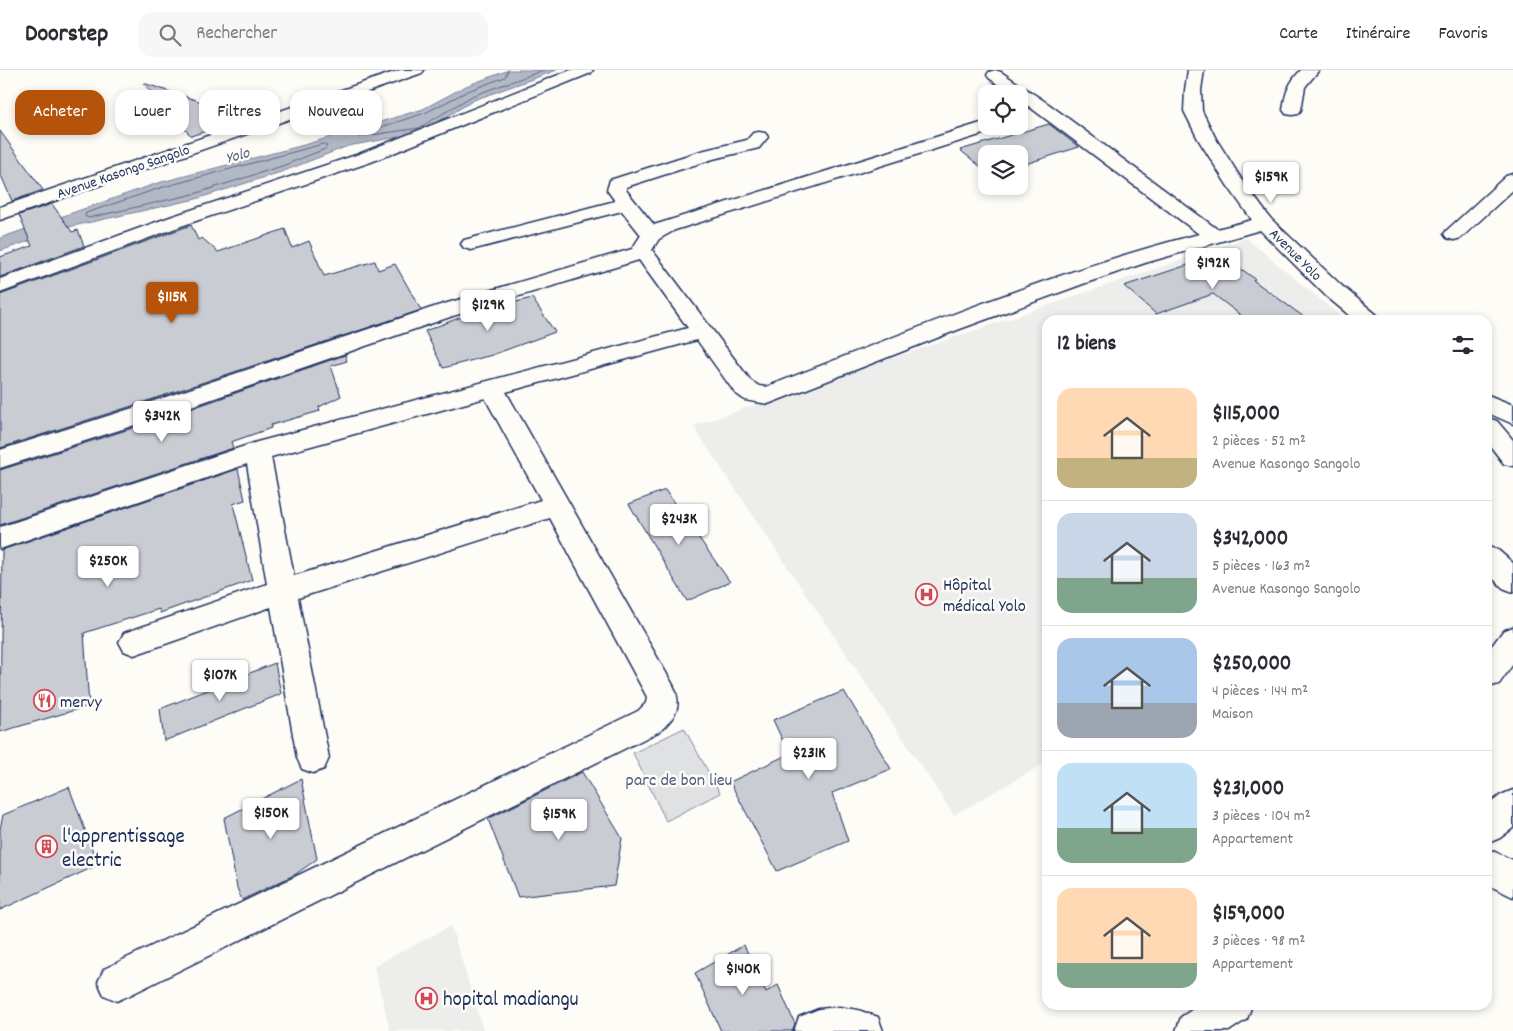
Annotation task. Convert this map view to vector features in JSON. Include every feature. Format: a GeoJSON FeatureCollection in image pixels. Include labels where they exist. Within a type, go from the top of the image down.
{"type":"FeatureCollection","features":[{"type":"Feature","properties":{"kind":"street","name":"Avenue Kasongo Sangolo"},"geometry":{"type":"LineString","coordinates":[[0,214],[416,70]]}},
{"type":"Feature","properties":{"kind":"street"},"geometry":{"type":"LineString","coordinates":[[0,286],[177,221],[365,158],[585,70]]}},
{"type":"Feature","properties":{"kind":"street","name":"Avenue Yolo"},"geometry":{"type":"LineString","coordinates":[[1196,70],[1193,90],[1193,111],[1207,139],[1236,186],[1264,223],[1334,292],[1362,315]]}},
{"type":"Feature","properties":{"kind":"street"},"geometry":{"type":"LineString","coordinates":[[1292,110],[1293,95],[1298,82],[1311,70]]}},
{"type":"Feature","properties":{"kind":"street"},"geometry":{"type":"LineString","coordinates":[[995,76],[1036,112],[1214,236]]}},
{"type":"Feature","properties":{"kind":"street"},"geometry":{"type":"LineString","coordinates":[[0,459],[145,413],[646,244],[668,226],[978,130]]}},
{"type":"Feature","properties":{"kind":"street"},"geometry":{"type":"LineString","coordinates":[[759,137],[753,144],[698,158],[617,184],[616,190],[627,204],[646,244],[646,255],[743,387],[753,394],[768,396],[1011,300],[1214,236],[1264,223]]}},
{"type":"Feature","properties":{"kind":"street"},"geometry":{"type":"LineString","coordinates":[[1454,234],[1513,180]]}},
{"type":"Feature","properties":{"kind":"street"},"geometry":{"type":"LineString","coordinates":[[471,244],[627,204]]}},
{"type":"Feature","properties":{"kind":"street"},"geometry":{"type":"LineString","coordinates":[[0,538],[258,451],[701,332]]}},
{"type":"Feature","properties":{"kind":"street"},"geometry":{"type":"LineString","coordinates":[[117,982],[649,720],[662,709],[662,695],[492,387]]}},
{"type":"Feature","properties":{"kind":"street"},"geometry":{"type":"LineString","coordinates":[[1492,405],[1513,415]]}},
{"type":"Feature","properties":{"kind":"street"},"geometry":{"type":"LineString","coordinates":[[1492,432],[1513,457]]}},
{"type":"Feature","properties":{"kind":"street"},"geometry":{"type":"LineString","coordinates":[[258,451],[313,758]]}},
{"type":"Feature","properties":{"kind":"street"},"geometry":{"type":"LineString","coordinates":[[134,642],[283,591],[556,506]]}},
{"type":"Feature","properties":{"kind":"street"},"geometry":{"type":"LineString","coordinates":[[1492,562],[1513,580]]}},
{"type":"Feature","properties":{"kind":"street"},"geometry":{"type":"LineString","coordinates":[[1492,669],[1513,640]]}},
{"type":"Feature","properties":{"kind":"street"},"geometry":{"type":"LineString","coordinates":[[1492,823],[1513,807]]}},
{"type":"Feature","properties":{"kind":"street"},"geometry":{"type":"LineString","coordinates":[[1492,868],[1513,879]]}},
{"type":"Feature","properties":{"kind":"street"},"geometry":{"type":"LineString","coordinates":[[1195,1031],[1226,1010]]}},
{"type":"Feature","properties":{"kind":"street"},"geometry":{"type":"LineString","coordinates":[[813,1031],[818,1028],[851,1027],[864,1031]]}},
{"type":"Feature","properties":{"kind":"shaded area","name":"Hôpital médical Yolo"},"geometry":{"type":"Polygon","coordinates":[[[1246,238],[1339,315],[1042,315],[1042,765],[954,815],[693,426],[1246,238]]]}},
{"type":"Feature","properties":{"kind":"shaded area","name":"hopital madiangu"},"geometry":{"type":"Polygon","coordinates":[[[451,926],[483,1029],[479,1031],[390,1031],[374,966],[451,926]]]}},
{"type":"Feature","properties":{"kind":"green space","name":"parc de bon lieu"},"geometry":{"type":"Polygon","coordinates":[[[684,728],[720,793],[666,821],[633,753],[684,728]]]}},
{"type":"Feature","properties":{"kind":"water"},"geometry":{"type":"Polygon","coordinates":[[[509,70],[557,70],[474,100],[420,133],[348,146],[284,171],[196,199],[73,226],[0,251],[0,238],[158,183],[337,135],[382,135],[382,121],[423,109],[466,86],[509,70]]]}},
{"type":"Feature","properties":{"kind":"building"},"geometry":{"type":"Polygon","coordinates":[[[143,83],[165,90],[149,90],[143,83]]]}},
{"type":"Feature","properties":{"kind":"building"},"geometry":{"type":"Polygon","coordinates":[[[189,98],[199,101],[199,133],[191,136],[189,134],[189,98]]]}},
{"type":"Feature","properties":{"kind":"building"},"geometry":{"type":"Polygon","coordinates":[[[1049,124],[1079,147],[1028,163],[1028,145],[978,145],[978,165],[960,150],[1011,135],[1028,135],[1028,130],[1049,124]]]}},
{"type":"Feature","properties":{"kind":"building"},"geometry":{"type":"Polygon","coordinates":[[[0,131],[43,190],[12,201],[0,173],[0,131]]]}},
{"type":"Feature","properties":{"kind":"building"},"geometry":{"type":"Polygon","coordinates":[[[52,204],[72,232],[78,230],[84,246],[0,277],[0,257],[32,246],[19,215],[52,204]]]}},
{"type":"Feature","properties":{"kind":"building"},"geometry":{"type":"Polygon","coordinates":[[[191,225],[198,240],[202,238],[218,252],[285,229],[292,248],[309,241],[324,276],[375,261],[378,270],[395,264],[421,310],[0,448],[0,295],[191,225]]]}},
{"type":"Feature","properties":{"kind":"building"},"geometry":{"type":"Polygon","coordinates":[[[1221,254],[1301,315],[1240,315],[1213,294],[1156,314],[1124,286],[1221,254]]]}},
{"type":"Feature","properties":{"kind":"building"},"geometry":{"type":"Polygon","coordinates":[[[532,298],[555,332],[492,355],[443,368],[425,331],[469,314],[532,298]]]}},
{"type":"Feature","properties":{"kind":"building"},"geometry":{"type":"Polygon","coordinates":[[[345,355],[347,361],[331,366],[341,396],[319,407],[320,411],[271,425],[271,428],[231,442],[233,448],[0,525],[0,470],[155,421],[345,355]]]}},
{"type":"Feature","properties":{"kind":"building"},"geometry":{"type":"Polygon","coordinates":[[[238,469],[245,500],[233,504],[252,580],[160,613],[159,609],[84,633],[89,706],[0,732],[2,550],[238,469]]]}},
{"type":"Feature","properties":{"kind":"building"},"geometry":{"type":"Polygon","coordinates":[[[665,490],[730,582],[687,601],[629,504],[665,490]]]}},
{"type":"Feature","properties":{"kind":"building"},"geometry":{"type":"Polygon","coordinates":[[[275,663],[281,694],[164,741],[160,709],[275,663]]]}},
{"type":"Feature","properties":{"kind":"building"},"geometry":{"type":"Polygon","coordinates":[[[844,691],[891,769],[832,793],[848,841],[777,871],[730,782],[789,754],[773,720],[844,691]]]}},
{"type":"Feature","properties":{"kind":"building"},"geometry":{"type":"Polygon","coordinates":[[[582,772],[622,838],[614,886],[518,897],[488,819],[582,772]]]}},
{"type":"Feature","properties":{"kind":"building"},"geometry":{"type":"Polygon","coordinates":[[[301,779],[317,859],[296,874],[242,900],[237,888],[224,818],[301,779]]]}},
{"type":"Feature","properties":{"kind":"building","name":"l'apprentissage electric"},"geometry":{"type":"Polygon","coordinates":[[[69,787],[98,865],[0,910],[0,829],[3,815],[69,787]]]}},
{"type":"Feature","properties":{"kind":"building"},"geometry":{"type":"Polygon","coordinates":[[[744,945],[766,992],[778,985],[795,1024],[792,1031],[721,1031],[695,973],[744,945]]]}},
{"type":"Feature","properties":{"kind":"place","name":"Hôpital médical Yolo"},"geometry":{"type":"Point","coordinates":[927,594]}},
{"type":"Feature","properties":{"kind":"place","name":"mervy"},"geometry":{"type":"Point","coordinates":[44,701]}},
{"type":"Feature","properties":{"kind":"place","name":"l'apprentissage electric"},"geometry":{"type":"Point","coordinates":[46,847]}},
{"type":"Feature","properties":{"kind":"place","name":"hopital madiangu"},"geometry":{"type":"Point","coordinates":[427,998]}},
{"type":"Feature","properties":{"kind":"water label","name":"Yolo"},"geometry":{"type":"Point","coordinates":[237,154]}}]}
